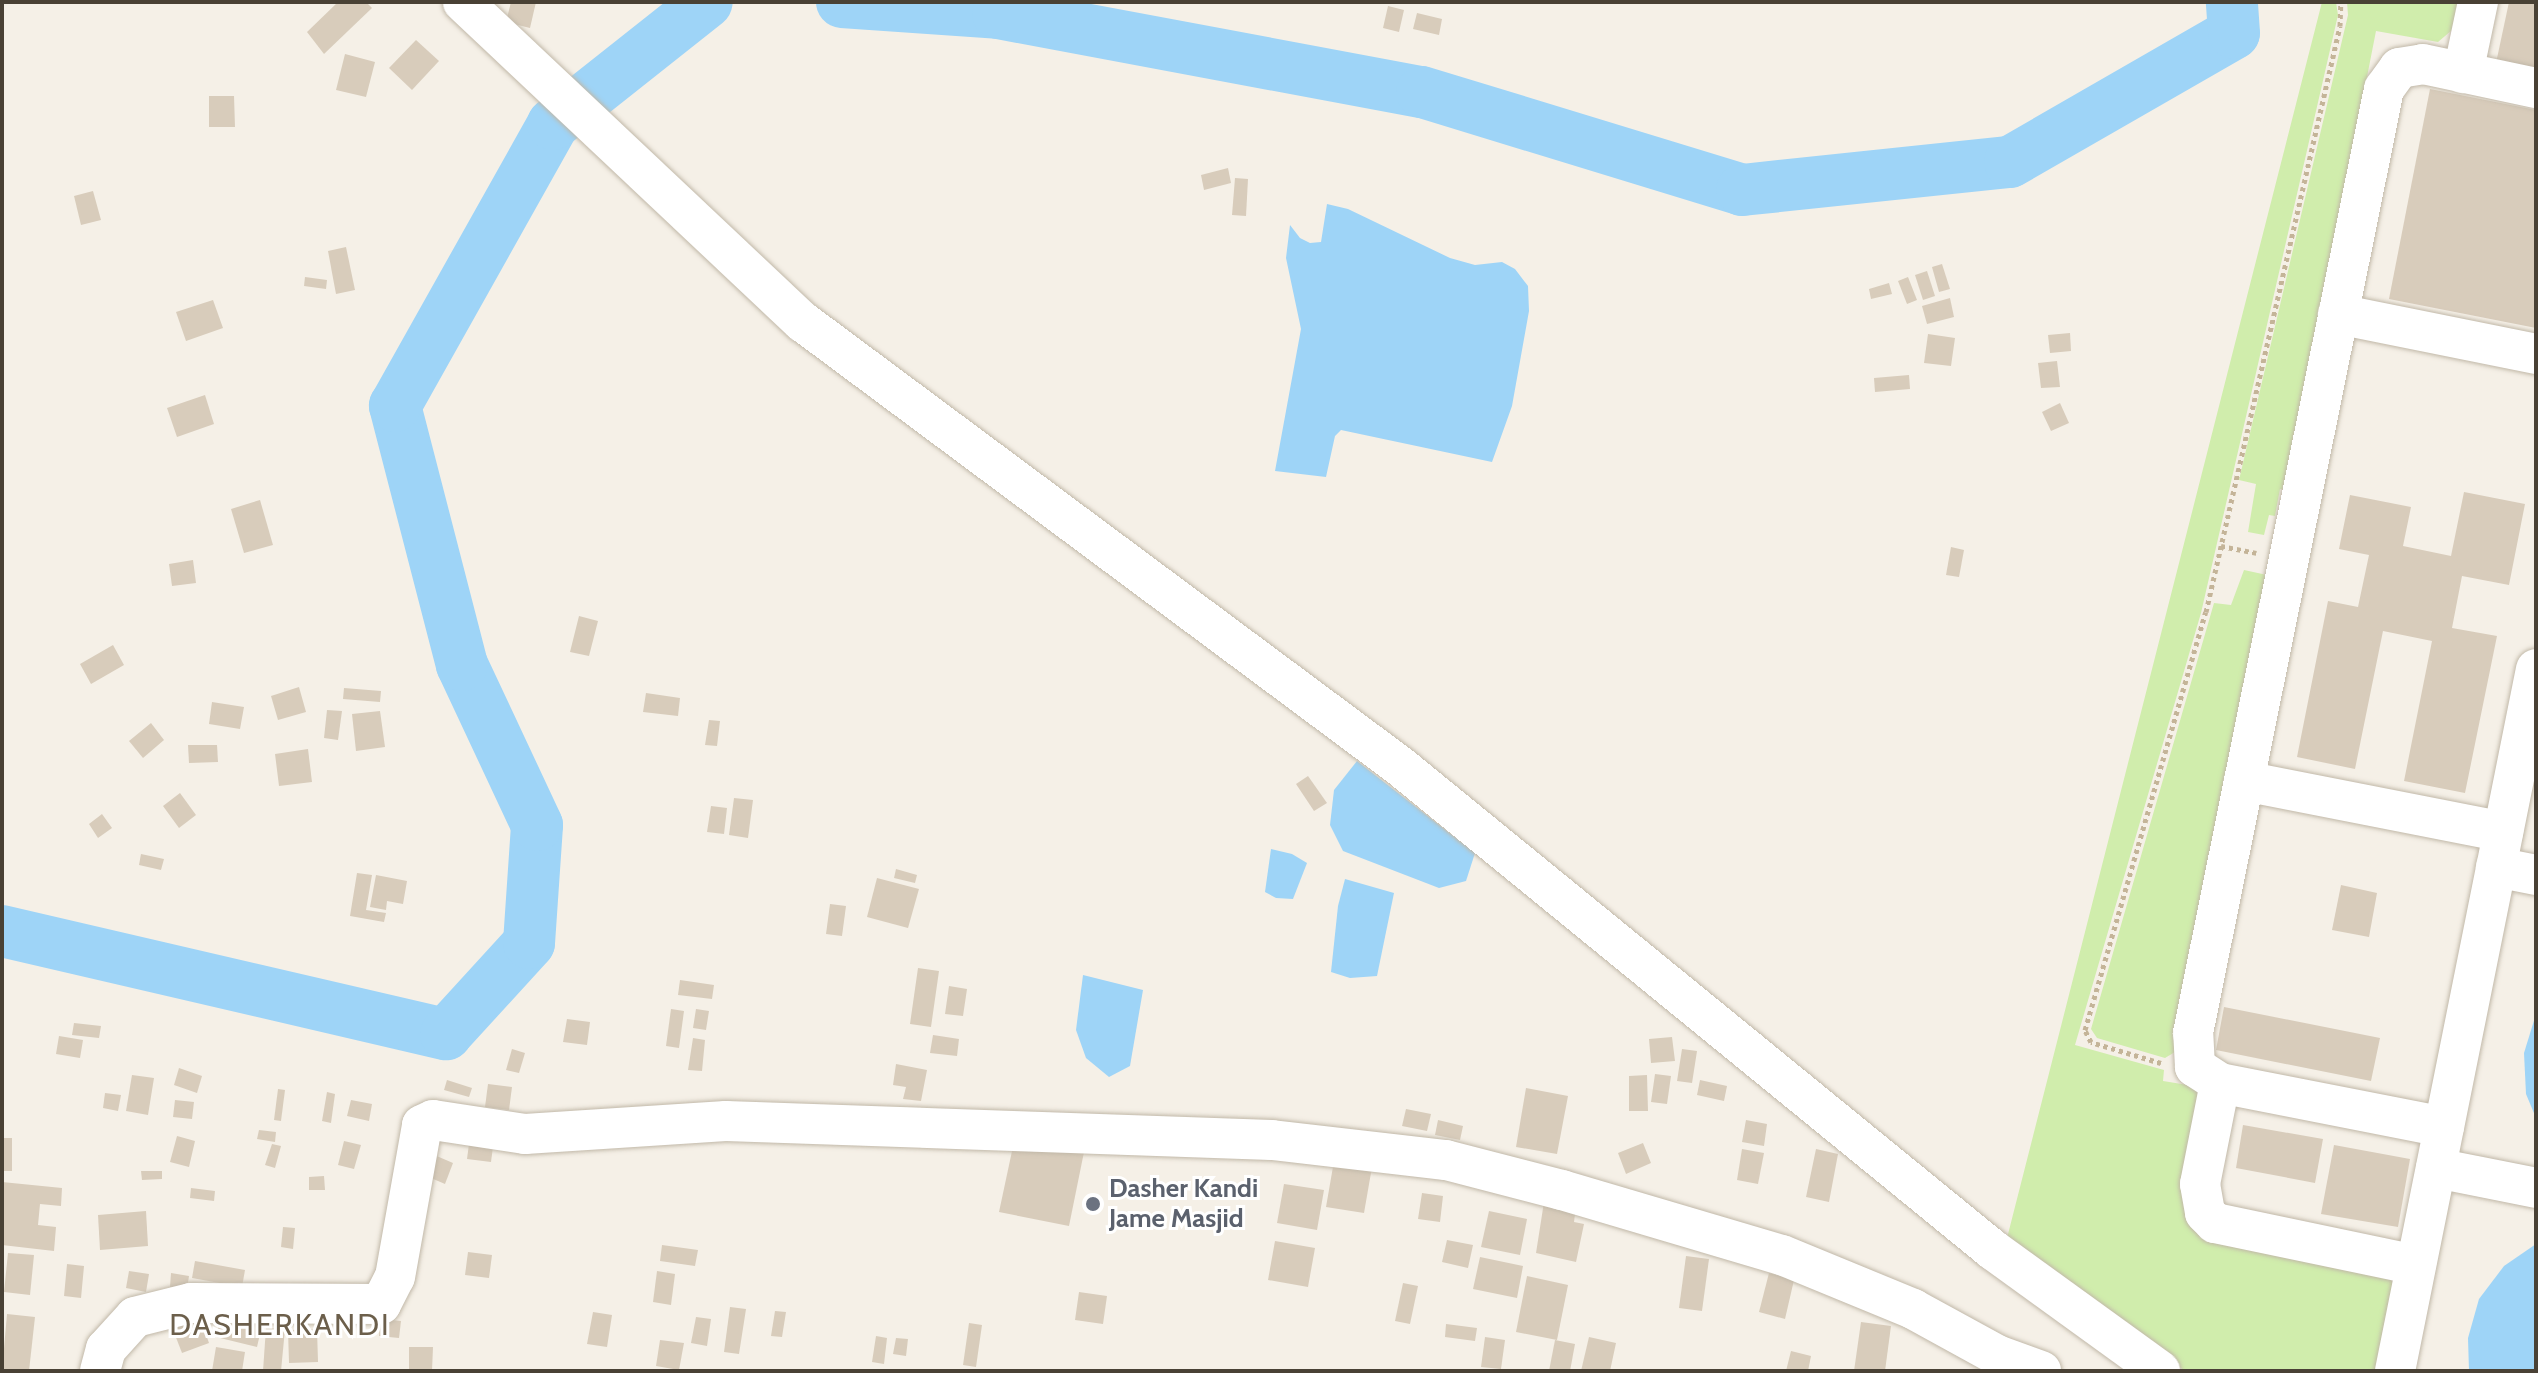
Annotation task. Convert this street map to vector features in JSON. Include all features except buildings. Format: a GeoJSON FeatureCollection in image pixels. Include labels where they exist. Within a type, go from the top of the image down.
{"type":"FeatureCollection","features":[{"type":"Feature","properties":{"kind":"street"},"geometry":{"type":"LineString","coordinates":[[463,2],[803,322],[1401,767],[1993,1250],[2160,1371]]}},
{"type":"Feature","properties":{"kind":"street"},"geometry":{"type":"LineString","coordinates":[[2463,73],[2478,2]]}},
{"type":"Feature","properties":{"kind":"street"},"geometry":{"type":"LineString","coordinates":[[2416,1265],[2215,1223],[2205,1213],[2200,1184],[2208,1075],[2193,1033],[2384,89],[2399,68],[2423,64],[2536,88]]}},
{"type":"Feature","properties":{"kind":"street"},"geometry":{"type":"LineString","coordinates":[[2338,314],[2536,354]]}},
{"type":"Feature","properties":{"kind":"street"},"geometry":{"type":"LineString","coordinates":[[2395,1371],[2536,669]]}},
{"type":"Feature","properties":{"kind":"street"},"geometry":{"type":"LineString","coordinates":[[2244,781],[2500,849],[2536,875]]}},
{"type":"Feature","properties":{"kind":"street"},"geometry":{"type":"LineString","coordinates":[[2208,1075],[2444,1127]]}},
{"type":"Feature","properties":{"kind":"street"},"geometry":{"type":"LineString","coordinates":[[100,1371],[106,1349],[135,1317],[191,1303],[381,1304],[395,1277],[422,1125],[433,1120],[525,1134],[726,1121],[1272,1140],[1446,1160],[1562,1190],[1782,1255],[1913,1309],[1997,1355],[2041,1371]]}},
{"type":"Feature","properties":{"kind":"street"},"geometry":{"type":"LineString","coordinates":[[2436,1168],[2536,1188]]}},
{"type":"Feature","properties":{"kind":"path"},"geometry":{"type":"LineString","coordinates":[[2208,1075],[2091,1042],[2085,1030],[2206,612],[2340,26],[2341,2]]}},
{"type":"Feature","properties":{"kind":"green space"},"geometry":{"type":"Polygon","coordinates":[[[2322,2],[2336,2],[2338,15],[2201,613],[2075,1045],[2164,1070],[2163,1081],[2194,1086],[2205,1104],[2187,1190],[2386,1274],[2394,1284],[2380,1371],[2185,1371],[2006,1242],[2322,2]]]}},
{"type":"Feature","properties":{"kind":"green space"},"geometry":{"type":"Polygon","coordinates":[[[2347,2],[2463,2],[2458,25],[2438,42],[2376,31],[2286,490],[2280,489],[2275,516],[2269,515],[2264,535],[2248,532],[2256,484],[2239,480],[2348,15],[2347,2]]]}},
{"type":"Feature","properties":{"kind":"green space"},"geometry":{"type":"Polygon","coordinates":[[[2244,570],[2267,575],[2175,1052],[2165,1058],[2097,1038],[2091,1029],[2214,603],[2231,605],[2244,570]]]}},
{"type":"Feature","properties":{"kind":"water"},"geometry":{"type":"Polygon","coordinates":[[[1327,204],[1348,209],[1450,258],[1475,265],[1502,262],[1515,269],[1528,286],[1529,311],[1512,406],[1492,462],[1341,430],[1335,436],[1326,477],[1275,471],[1301,329],[1286,258],[1290,225],[1300,238],[1310,243],[1321,242],[1327,204]]]}},
{"type":"Feature","properties":{"kind":"water"},"geometry":{"type":"Polygon","coordinates":[[[1357,761],[1475,853],[1466,881],[1439,888],[1343,851],[1330,825],[1334,790],[1357,761]]]}},
{"type":"Feature","properties":{"kind":"water"},"geometry":{"type":"Polygon","coordinates":[[[1271,849],[1292,854],[1307,863],[1293,899],[1276,898],[1265,892],[1271,849]]]}},
{"type":"Feature","properties":{"kind":"water"},"geometry":{"type":"Polygon","coordinates":[[[1345,879],[1394,893],[1377,976],[1350,978],[1331,972],[1338,906],[1345,879]]]}},
{"type":"Feature","properties":{"kind":"water"},"geometry":{"type":"Polygon","coordinates":[[[1083,975],[1143,990],[1130,1066],[1109,1077],[1086,1058],[1076,1030],[1083,975]]]}},
{"type":"Feature","properties":{"kind":"water"},"geometry":{"type":"Polygon","coordinates":[[[2536,1014],[2536,1118],[2526,1094],[2524,1053],[2536,1014]]]}},
{"type":"Feature","properties":{"kind":"water"},"geometry":{"type":"Polygon","coordinates":[[[2536,1244],[2536,1371],[2469,1371],[2468,1338],[2479,1299],[2504,1266],[2536,1244]]]}},
{"type":"Feature","properties":{"kind":"waterway"},"geometry":{"type":"LineString","coordinates":[[2,931],[446,1034],[529,943],[537,825],[462,665],[395,406],[553,124],[707,2]]}},
{"type":"Feature","properties":{"kind":"waterway"},"geometry":{"type":"LineString","coordinates":[[842,2],[998,13],[1422,92],[1742,190],[2010,162],[2234,33],[2232,2]]}},
{"type":"Feature","properties":{"kind":"place","name":"Dasher Kandi Jame Masjid"},"geometry":{"type":"Point","coordinates":[1093,1204]}},
{"type":"Feature","properties":{"kind":"district","name":"DASHERKANDI"},"geometry":{"type":"Point","coordinates":[280,1325]}}]}
